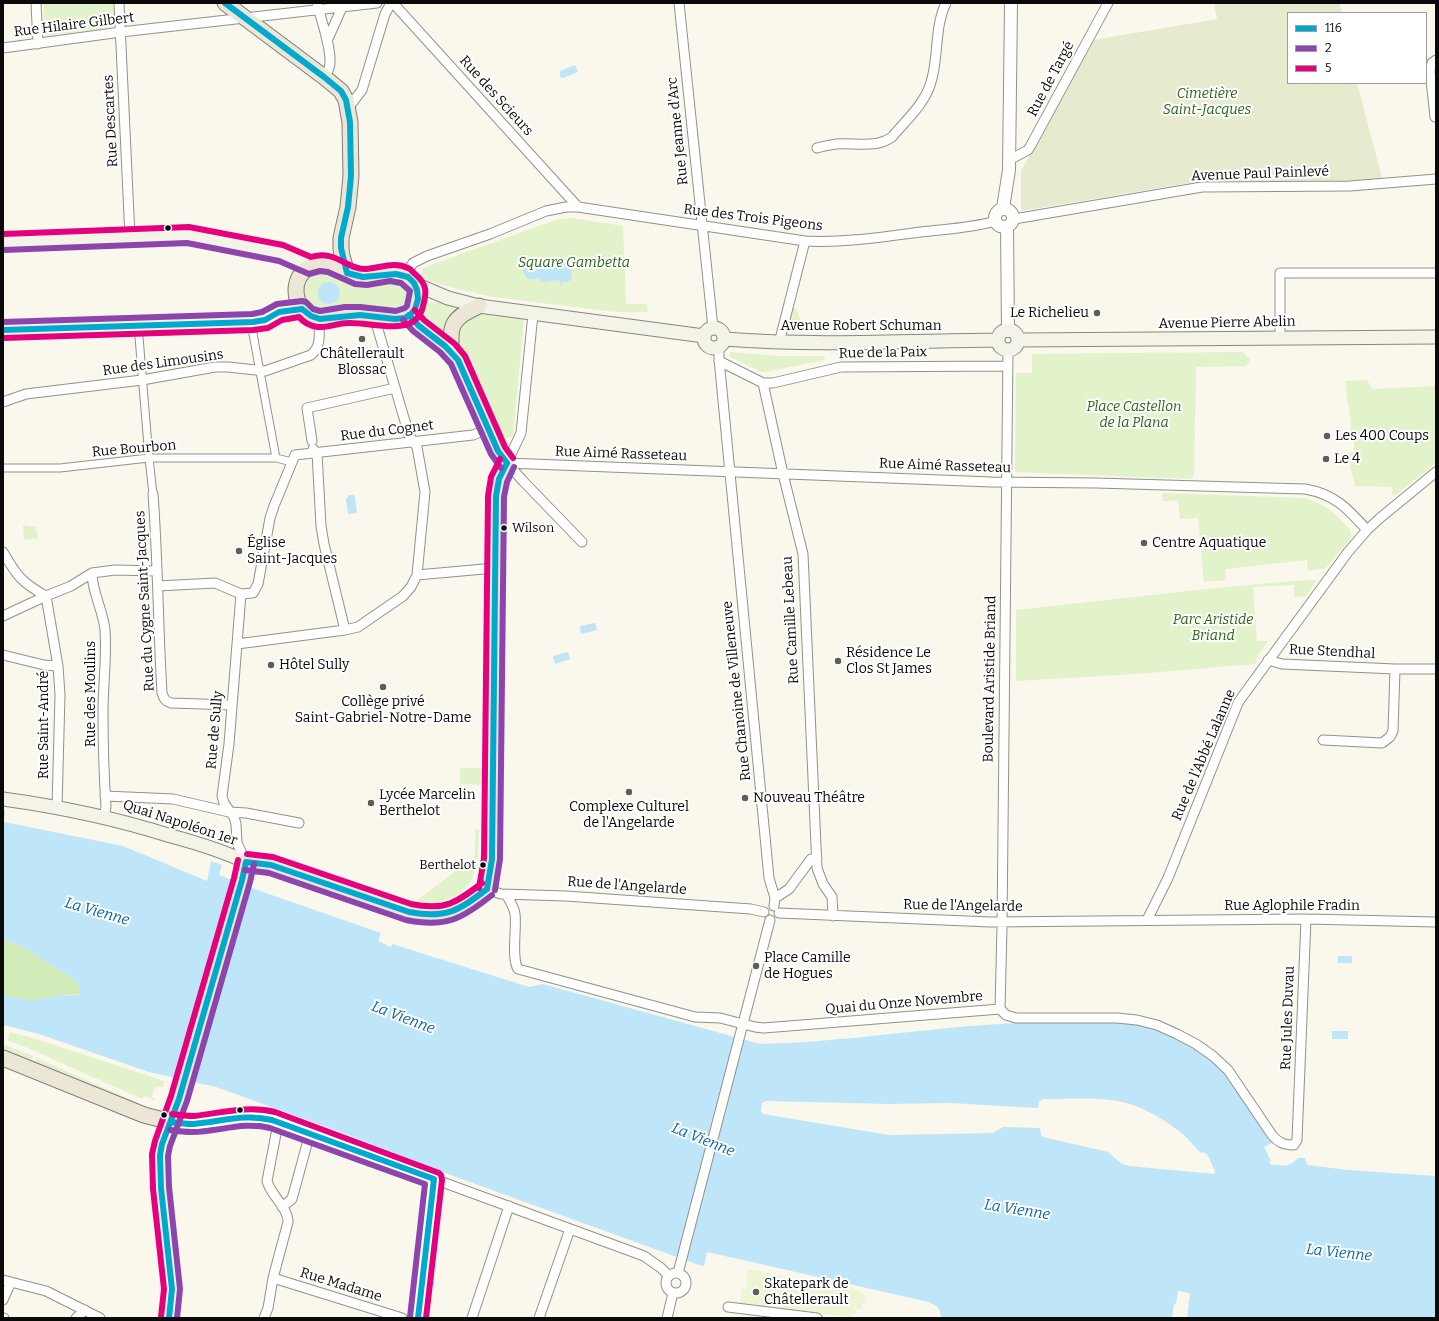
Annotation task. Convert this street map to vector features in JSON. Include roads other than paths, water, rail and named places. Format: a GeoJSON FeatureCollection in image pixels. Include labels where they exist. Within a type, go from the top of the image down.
{"type":"FeatureCollection","features":[{"type":"Feature","properties":{"kind":"main road"},"geometry":{"type":"LineString","coordinates":[[225,3],[324,77],[341,91],[346,100],[348,108],[352,176],[348,207],[341,238],[342,256],[347,272]]}},
{"type":"Feature","properties":{"kind":"main road"},"geometry":{"type":"LineString","coordinates":[[3,242],[188,235],[280,253],[315,264],[330,264],[357,276],[366,277],[390,273],[410,279],[448,298],[479,306],[533,314],[709,332],[720,330],[722,332],[721,343],[713,348],[707,345],[704,339],[709,332]]}},
{"type":"Feature","properties":{"kind":"main road"},"geometry":{"type":"LineString","coordinates":[[341,238],[330,253],[303,272],[298,281],[296,291],[298,302],[309,316],[319,319],[346,315],[397,319],[430,300],[448,298]]}},
{"type":"Feature","properties":{"kind":"main road"},"geometry":{"type":"LineString","coordinates":[[169,1318],[172,1289],[160,1165],[162,1144],[182,1092],[246,862],[284,869],[394,907],[425,916],[443,915],[460,908],[487,889],[492,859],[496,496],[499,479],[507,463],[498,451],[458,360],[446,346],[418,326],[413,310],[418,296],[410,279]]}},
{"type":"Feature","properties":{"kind":"main road"},"geometry":{"type":"LineString","coordinates":[[452,352],[451,331],[454,323],[462,314],[479,306]]}},
{"type":"Feature","properties":{"kind":"main road"},"geometry":{"type":"LineString","coordinates":[[3,330],[253,322],[265,320],[279,312],[302,309]]}},
{"type":"Feature","properties":{"kind":"main road"},"geometry":{"type":"LineString","coordinates":[[1008,331],[1016,335],[1018,340],[1016,346],[1008,350],[1000,346],[998,340],[1000,335],[1008,331]]}},
{"type":"Feature","properties":{"kind":"main road","name":"Avenue Pierre Abelin"},"geometry":{"type":"LineString","coordinates":[[1018,340],[1436,337]]}},
{"type":"Feature","properties":{"kind":"main road","name":"Avenue Robert Schuman"},"geometry":{"type":"LineString","coordinates":[[721,343],[998,340]]}},
{"type":"Feature","properties":{"kind":"main road","name":"Quai Napoléon 1er"},"geometry":{"type":"LineString","coordinates":[[3,799],[104,816],[224,852],[246,862]]}},
{"type":"Feature","properties":{"kind":"main road"},"geometry":{"type":"LineString","coordinates":[[3,1058],[149,1117],[171,1122]]}},
{"type":"Feature","properties":{"kind":"street"},"geometry":{"type":"LineString","coordinates":[[36,3],[38,44]]}},
{"type":"Feature","properties":{"kind":"street","name":"Rue Descartes"},"geometry":{"type":"LineString","coordinates":[[119,3],[130,238]]}},
{"type":"Feature","properties":{"kind":"street","name":"Rue Hilaire Gilbert"},"geometry":{"type":"LineString","coordinates":[[3,48],[121,32],[245,18],[318,6],[376,3]]}},
{"type":"Feature","properties":{"kind":"street"},"geometry":{"type":"LineString","coordinates":[[348,108],[362,90],[385,14],[392,3]]}},
{"type":"Feature","properties":{"kind":"street","name":"Rue des Scieurs"},"geometry":{"type":"LineString","coordinates":[[392,3],[578,207]]}},
{"type":"Feature","properties":{"kind":"street","name":"Rue Jeanne d'Arc"},"geometry":{"type":"LineString","coordinates":[[679,3],[702,226],[709,332]]}},
{"type":"Feature","properties":{"kind":"street"},"geometry":{"type":"LineString","coordinates":[[817,148],[836,144],[881,143],[892,137],[923,101],[929,90],[932,80],[940,20],[946,3]]}},
{"type":"Feature","properties":{"kind":"street"},"geometry":{"type":"LineString","coordinates":[[1011,3],[1009,170],[1003,208],[996,213],[996,221],[999,226],[1011,223]]}},
{"type":"Feature","properties":{"kind":"street","name":"Rue de Targé"},"geometry":{"type":"LineString","coordinates":[[1009,160],[1028,150],[1108,3]]}},
{"type":"Feature","properties":{"kind":"street"},"geometry":{"type":"LineString","coordinates":[[327,41],[343,5]]}},
{"type":"Feature","properties":{"kind":"street"},"geometry":{"type":"LineString","coordinates":[[318,6],[327,41],[330,62],[329,69],[324,77]]}},
{"type":"Feature","properties":{"kind":"street"},"geometry":{"type":"LineString","coordinates":[[1435,117],[1430,71],[1432,63],[1436,60]]}},
{"type":"Feature","properties":{"kind":"street","name":"Avenue Paul Painlevé"},"geometry":{"type":"LineString","coordinates":[[1011,223],[1202,187],[1350,186],[1436,179]]}},
{"type":"Feature","properties":{"kind":"street"},"geometry":{"type":"LineString","coordinates":[[410,279],[413,263],[427,256],[490,234],[546,211],[566,207],[578,207]]}},
{"type":"Feature","properties":{"kind":"street","name":"Rue des Trois Pigeons"},"geometry":{"type":"LineString","coordinates":[[578,207],[805,241],[838,241],[883,237],[975,226],[996,221]]}},
{"type":"Feature","properties":{"kind":"street"},"geometry":{"type":"LineString","coordinates":[[1003,208],[1011,211],[1008,331]]}},
{"type":"Feature","properties":{"kind":"street"},"geometry":{"type":"LineString","coordinates":[[779,343],[805,241]]}},
{"type":"Feature","properties":{"kind":"street"},"geometry":{"type":"LineString","coordinates":[[1280,338],[1280,273],[1436,273]]}},
{"type":"Feature","properties":{"kind":"street"},"geometry":{"type":"LineString","coordinates":[[533,314],[521,433],[507,463],[523,482],[582,542]]}},
{"type":"Feature","properties":{"kind":"street"},"geometry":{"type":"LineString","coordinates":[[237,644],[358,627],[403,596],[411,587],[417,575],[425,492],[417,447],[409,435],[374,316]]}},
{"type":"Feature","properties":{"kind":"street","name":"Rue des Limousins"},"geometry":{"type":"LineString","coordinates":[[3,402],[26,394],[142,380],[215,367],[265,371],[311,355],[318,348],[319,344],[319,319]]}},
{"type":"Feature","properties":{"kind":"street"},"geometry":{"type":"LineString","coordinates":[[253,322],[253,334],[276,458]]}},
{"type":"Feature","properties":{"kind":"street","name":"Rue du Cygne Saint-Jacques"},"geometry":{"type":"LineString","coordinates":[[138,325],[153,494],[158,571],[162,693],[166,701],[171,703],[231,705]]}},
{"type":"Feature","properties":{"kind":"street"},"geometry":{"type":"LineString","coordinates":[[721,343],[719,361],[729,472]]}},
{"type":"Feature","properties":{"kind":"street","name":"Boulevard Aristide Briand"},"geometry":{"type":"LineString","coordinates":[[1000,1009],[1008,350]]}},
{"type":"Feature","properties":{"kind":"street"},"geometry":{"type":"LineString","coordinates":[[719,361],[763,383]]}},
{"type":"Feature","properties":{"kind":"street","name":"Rue de la Paix"},"geometry":{"type":"LineString","coordinates":[[763,383],[773,384],[841,367],[1008,366]]}},
{"type":"Feature","properties":{"kind":"street","name":"Rue Camille Lebeau"},"geometry":{"type":"LineString","coordinates":[[763,383],[783,474],[803,554],[817,863],[823,884],[832,898],[833,916]]}},
{"type":"Feature","properties":{"kind":"street"},"geometry":{"type":"LineString","coordinates":[[345,630],[324,544],[314,448],[307,408],[395,388]]}},
{"type":"Feature","properties":{"kind":"street","name":"Rue du Cognet"},"geometry":{"type":"LineString","coordinates":[[292,462],[295,456],[314,448],[473,435],[488,429]]}},
{"type":"Feature","properties":{"kind":"street","name":"Rue Bourbon"},"geometry":{"type":"LineString","coordinates":[[3,468],[60,468],[149,458],[276,458],[292,462]]}},
{"type":"Feature","properties":{"kind":"street"},"geometry":{"type":"LineString","coordinates":[[158,586],[215,583],[240,594],[253,593],[258,584],[270,518],[292,462]]}},
{"type":"Feature","properties":{"kind":"street","name":"Rue Aimé Rasseteau"},"geometry":{"type":"LineString","coordinates":[[507,463],[1006,482],[1305,489],[1316,491],[1337,500],[1367,530]]}},
{"type":"Feature","properties":{"kind":"street","name":"Rue Chanoine de Villeneuve"},"geometry":{"type":"LineString","coordinates":[[729,472],[769,878],[774,902]]}},
{"type":"Feature","properties":{"kind":"street","name":"Rue de l'Abbé Lalanne"},"geometry":{"type":"LineString","coordinates":[[1147,920],[1168,878],[1238,703],[1335,568],[1367,530],[1388,510],[1436,472]]}},
{"type":"Feature","properties":{"kind":"street"},"geometry":{"type":"LineString","coordinates":[[3,552],[20,579],[30,587],[46,596]]}},
{"type":"Feature","properties":{"kind":"street"},"geometry":{"type":"LineString","coordinates":[[417,575],[495,568]]}},
{"type":"Feature","properties":{"kind":"street"},"geometry":{"type":"LineString","coordinates":[[3,616],[72,586],[92,573],[115,570],[158,571]]}},
{"type":"Feature","properties":{"kind":"street","name":"Rue des Moulins"},"geometry":{"type":"LineString","coordinates":[[92,573],[92,582],[100,604],[105,628],[106,650],[103,712],[106,807],[104,816]]}},
{"type":"Feature","properties":{"kind":"street","name":"Rue de Sully"},"geometry":{"type":"LineString","coordinates":[[240,594],[229,744],[222,796],[229,812],[234,817],[237,843],[246,862]]}},
{"type":"Feature","properties":{"kind":"street","name":"Rue Saint-André"},"geometry":{"type":"LineString","coordinates":[[46,596],[58,666],[60,695],[57,807]]}},
{"type":"Feature","properties":{"kind":"street"},"geometry":{"type":"LineString","coordinates":[[3,655],[44,665],[58,666]]}},
{"type":"Feature","properties":{"kind":"street","name":"Rue Stendhal"},"geometry":{"type":"LineString","coordinates":[[1268,660],[1282,664],[1395,669],[1436,669]]}},
{"type":"Feature","properties":{"kind":"street"},"geometry":{"type":"LineString","coordinates":[[1323,740],[1382,742],[1390,737],[1393,731],[1395,669]]}},
{"type":"Feature","properties":{"kind":"street"},"geometry":{"type":"LineString","coordinates":[[105,796],[173,799],[229,812],[246,813],[299,824]]}},
{"type":"Feature","properties":{"kind":"street"},"geometry":{"type":"LineString","coordinates":[[774,902],[780,914],[776,919],[770,920],[765,917],[764,912],[767,907],[789,889],[811,859],[817,863]]}},
{"type":"Feature","properties":{"kind":"street","name":"Rue de l'Angelarde"},"geometry":{"type":"LineString","coordinates":[[487,889],[501,894],[566,896],[764,912]]}},
{"type":"Feature","properties":{"kind":"street","name":"Quai du Onze Novembre"},"geometry":{"type":"LineString","coordinates":[[506,894],[514,908],[515,961],[518,969],[694,1017],[720,1018],[755,1027],[772,1028],[1000,1009],[1006,1014],[1016,1018],[1117,1018],[1137,1020],[1157,1025],[1177,1034],[1196,1044],[1213,1056],[1228,1070],[1278,1142],[1286,1145],[1294,1145],[1297,1140],[1298,1119]]}},
{"type":"Feature","properties":{"kind":"street","name":"Rue de l'Angelarde"},"geometry":{"type":"LineString","coordinates":[[780,914],[1002,922],[1147,920]]}},
{"type":"Feature","properties":{"kind":"street","name":"Rue Aglophile Fradin"},"geometry":{"type":"LineString","coordinates":[[1147,920],[1306,919],[1436,922]]}},
{"type":"Feature","properties":{"kind":"street","name":"Rue Jules Duvau"},"geometry":{"type":"LineString","coordinates":[[1298,1119],[1306,919]]}},
{"type":"Feature","properties":{"kind":"street"},"geometry":{"type":"LineString","coordinates":[[678,1273],[770,920]]}},
{"type":"Feature","properties":{"kind":"street"},"geometry":{"type":"LineString","coordinates":[[171,1122],[192,1124],[247,1117],[260,1117],[280,1123],[644,1256],[661,1268],[669,1276]]}},
{"type":"Feature","properties":{"kind":"street"},"geometry":{"type":"LineString","coordinates":[[264,1318],[268,1308],[273,1278],[288,1222],[286,1213],[267,1181],[276,1134],[280,1123]]}},
{"type":"Feature","properties":{"kind":"street"},"geometry":{"type":"LineString","coordinates":[[282,1207],[292,1199],[310,1133]]}},
{"type":"Feature","properties":{"kind":"street"},"geometry":{"type":"LineString","coordinates":[[418,1318],[434,1179]]}},
{"type":"Feature","properties":{"kind":"street"},"geometry":{"type":"LineString","coordinates":[[472,1318],[509,1206]]}},
{"type":"Feature","properties":{"kind":"street"},"geometry":{"type":"LineString","coordinates":[[540,1318],[570,1230]]}},
{"type":"Feature","properties":{"kind":"street"},"geometry":{"type":"LineString","coordinates":[[678,1273],[686,1279],[686,1286],[680,1293],[673,1293],[666,1286],[666,1282],[671,1274],[678,1273]]}},
{"type":"Feature","properties":{"kind":"street","name":"Rue Madame"},"geometry":{"type":"LineString","coordinates":[[273,1278],[402,1318]]}},
{"type":"Feature","properties":{"kind":"street"},"geometry":{"type":"LineString","coordinates":[[3,1300],[7,1281],[46,1291],[100,1318]]}},
{"type":"Feature","properties":{"kind":"street"},"geometry":{"type":"LineString","coordinates":[[667,1318],[673,1293]]}},
{"type":"Feature","properties":{"kind":"street"},"geometry":{"type":"LineString","coordinates":[[728,1308],[817,1318]]}},
{"type":"Feature","properties":{"kind":"street"},"geometry":{"type":"LineString","coordinates":[[76,1318],[85,1310]]}},
{"type":"Feature","properties":{"kind":"water"},"geometry":{"type":"Polygon","coordinates":[[[575,65],[578,72],[563,78],[560,77],[560,71],[575,65]]]}},
{"type":"Feature","properties":{"kind":"water"},"geometry":{"type":"Polygon","coordinates":[[[551,258],[568,263],[572,275],[571,280],[562,282],[561,287],[560,281],[556,280],[544,282],[536,278],[526,278],[523,268],[528,264],[551,258]]]}},
{"type":"Feature","properties":{"kind":"water"},"geometry":{"type":"Polygon","coordinates":[[[325,282],[333,282],[340,289],[340,297],[333,304],[325,304],[318,297],[318,289],[325,282]]]}},
{"type":"Feature","properties":{"kind":"water"},"geometry":{"type":"Polygon","coordinates":[[[349,495],[353,495],[355,497],[357,513],[348,514],[346,499],[349,495]]]}},
{"type":"Feature","properties":{"kind":"water"},"geometry":{"type":"Polygon","coordinates":[[[595,623],[597,630],[581,634],[580,626],[595,623]]]}},
{"type":"Feature","properties":{"kind":"water"},"geometry":{"type":"Polygon","coordinates":[[[568,652],[570,659],[555,664],[553,656],[568,652]]]}},
{"type":"Feature","properties":{"kind":"water","name":"La Vienne"},"geometry":{"type":"Polygon","coordinates":[[[3,811],[5,811],[4,822],[123,846],[207,881],[211,861],[222,865],[219,875],[381,933],[378,941],[391,947],[392,944],[529,987],[543,984],[760,1044],[838,1039],[994,1024],[1034,1022],[1116,1022],[1139,1025],[1156,1030],[1181,1041],[1209,1058],[1220,1068],[1248,1104],[1272,1143],[1264,1147],[1271,1161],[1269,1162],[1271,1165],[1289,1165],[1298,1158],[1305,1158],[1307,1165],[1348,1170],[1436,1176],[1436,1318],[1187,1318],[1190,1293],[1178,1291],[1172,1318],[942,1318],[938,1307],[929,1302],[707,1252],[704,1266],[699,1265],[456,1177],[338,1131],[216,1087],[149,1072],[39,1034],[3,1025],[3,995],[31,1001],[55,996],[81,994],[79,986],[72,978],[24,948],[3,939],[3,811]],[[1044,1099],[1039,1101],[1038,1108],[950,1103],[889,1104],[766,1101],[762,1103],[761,1112],[763,1114],[889,1135],[993,1133],[1003,1127],[1040,1128],[1041,1135],[1043,1137],[1108,1152],[1122,1164],[1129,1166],[1214,1174],[1215,1171],[1207,1154],[1204,1152],[1201,1153],[1185,1136],[1172,1126],[1142,1109],[1126,1103],[1109,1100],[1044,1099]]]}},
{"type":"Feature","properties":{"kind":"water"},"geometry":{"type":"Polygon","coordinates":[[[1338,956],[1352,956],[1352,963],[1338,963],[1338,956]]]}},
{"type":"Feature","properties":{"kind":"water"},"geometry":{"type":"Polygon","coordinates":[[[1332,1031],[1348,1031],[1348,1039],[1332,1039],[1332,1031]]]}},
{"type":"Feature","properties":{"kind":"place","name":"Le Richelieu"},"geometry":{"type":"Point","coordinates":[1097,313]}},
{"type":"Feature","properties":{"kind":"place","name":"Châtellerault Blossac"},"geometry":{"type":"Point","coordinates":[362,339]}},
{"type":"Feature","properties":{"kind":"place","name":"Les 400 Coups"},"geometry":{"type":"Point","coordinates":[1327,436]}},
{"type":"Feature","properties":{"kind":"place","name":"Le 4"},"geometry":{"type":"Point","coordinates":[1326,459]}},
{"type":"Feature","properties":{"kind":"place","name":"Wilson"},"geometry":{"type":"Point","coordinates":[504,528]}},
{"type":"Feature","properties":{"kind":"place","name":"Centre Aquatique"},"geometry":{"type":"Point","coordinates":[1144,543]}},
{"type":"Feature","properties":{"kind":"place","name":"Église Saint-Jacques"},"geometry":{"type":"Point","coordinates":[239,551]}},
{"type":"Feature","properties":{"kind":"place","name":"Résidence Le Clos St James"},"geometry":{"type":"Point","coordinates":[838,661]}},
{"type":"Feature","properties":{"kind":"place","name":"Hôtel Sully"},"geometry":{"type":"Point","coordinates":[271,665]}},
{"type":"Feature","properties":{"kind":"place","name":"Collège privé Saint-Gabriel-Notre-Dame"},"geometry":{"type":"Point","coordinates":[383,687]}},
{"type":"Feature","properties":{"kind":"place","name":"Complexe Culturel de l'Angelarde"},"geometry":{"type":"Point","coordinates":[629,792]}},
{"type":"Feature","properties":{"kind":"place","name":"Nouveau Théâtre"},"geometry":{"type":"Point","coordinates":[745,798]}},
{"type":"Feature","properties":{"kind":"place","name":"Lycée Marcelin Berthelot"},"geometry":{"type":"Point","coordinates":[371,803]}},
{"type":"Feature","properties":{"kind":"place","name":"Berthelot"},"geometry":{"type":"Point","coordinates":[483,865]}},
{"type":"Feature","properties":{"kind":"place","name":"Place Camille de Hogues"},"geometry":{"type":"Point","coordinates":[756,966]}},
{"type":"Feature","properties":{"kind":"place","name":"Skatepark de Châtellerault"},"geometry":{"type":"Point","coordinates":[756,1292]}},
{"type":"Feature","properties":{"kind":"park label","name":"Cimetière Saint-Jacques"},"geometry":{"type":"Point","coordinates":[1207,102]}},
{"type":"Feature","properties":{"kind":"park label","name":"Square Gambetta"},"geometry":{"type":"Point","coordinates":[574,263]}},
{"type":"Feature","properties":{"kind":"park label","name":"Place Castellon de la Plana"},"geometry":{"type":"Point","coordinates":[1134,416]}},
{"type":"Feature","properties":{"kind":"park label","name":"Parc Aristide Briand"},"geometry":{"type":"Point","coordinates":[1213,628]}}]}
